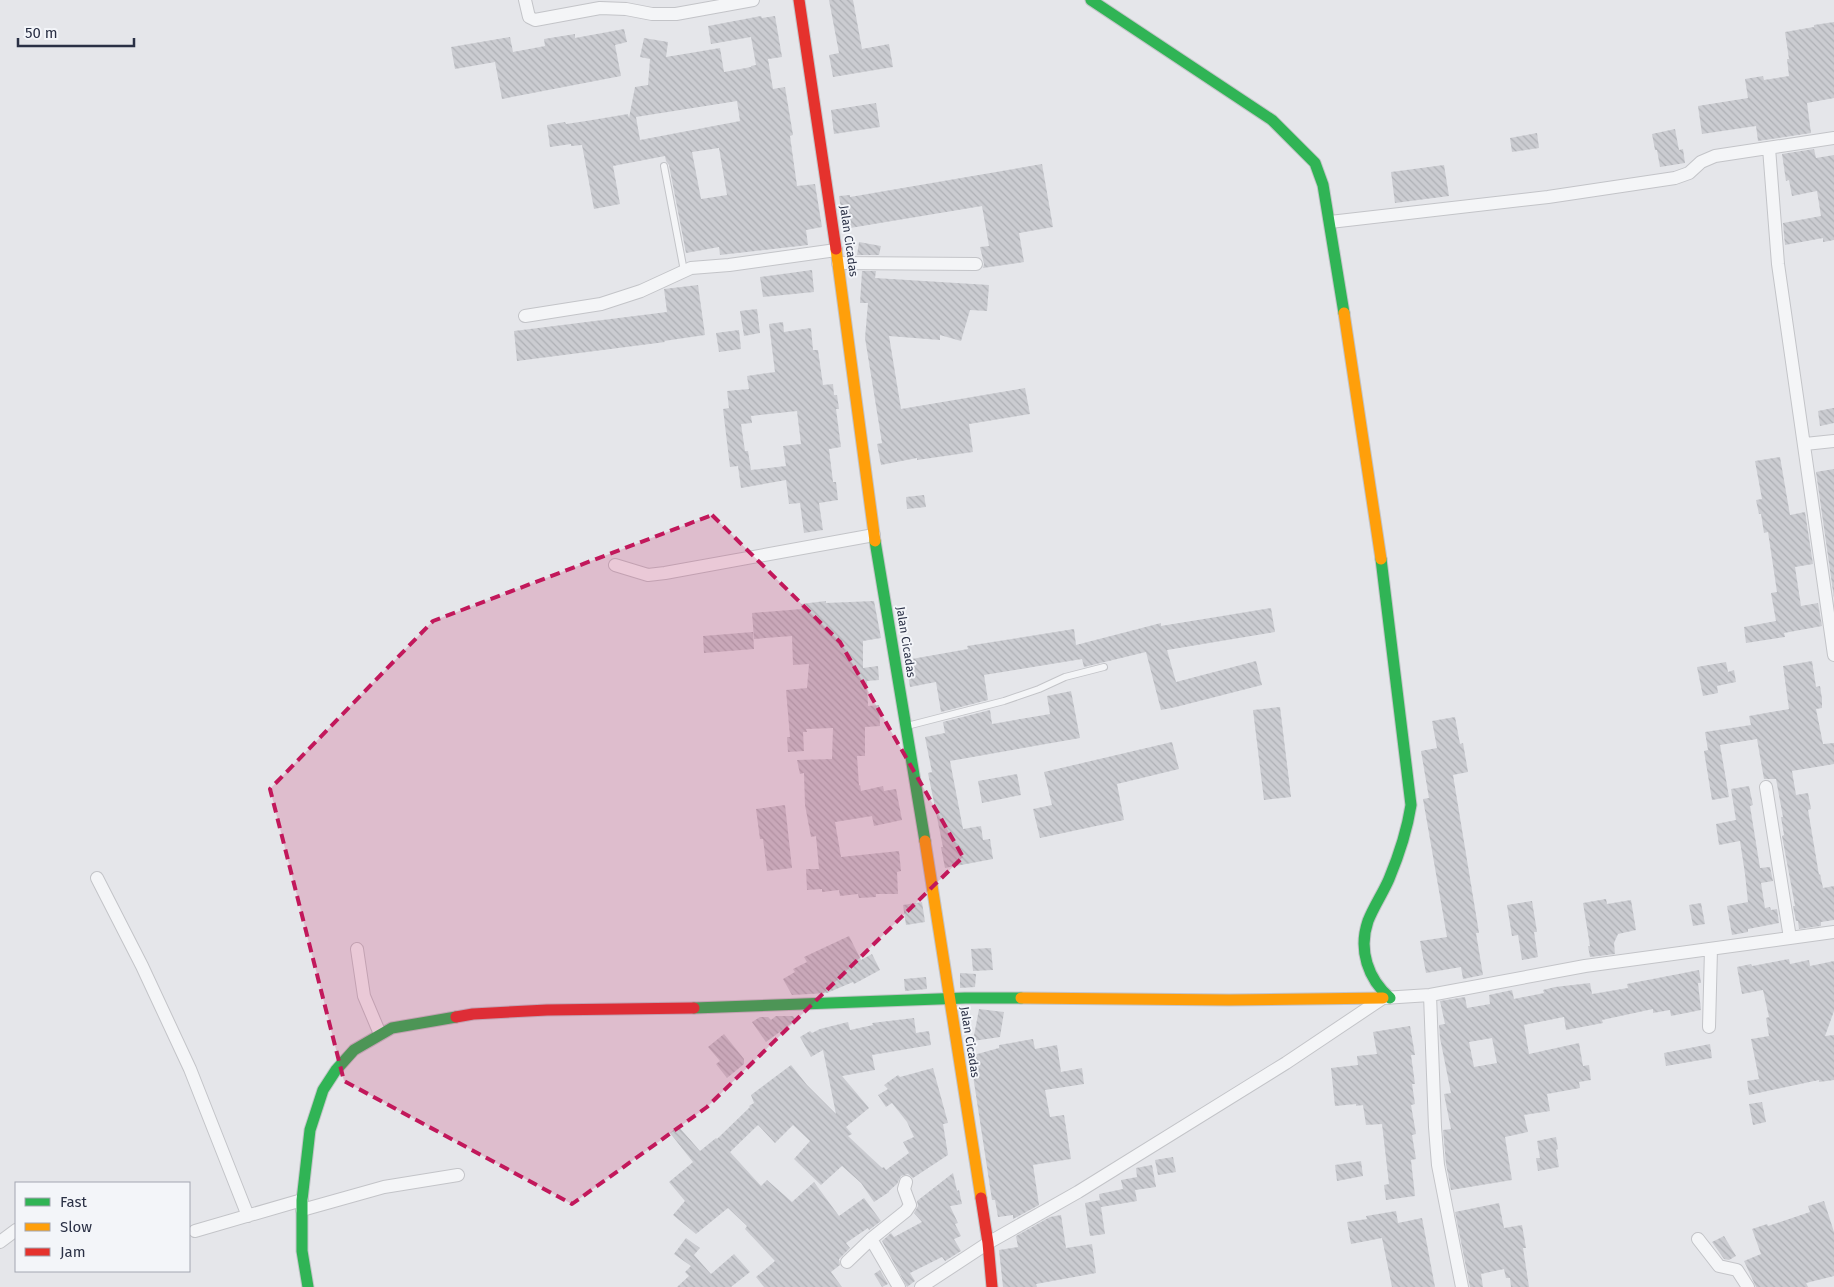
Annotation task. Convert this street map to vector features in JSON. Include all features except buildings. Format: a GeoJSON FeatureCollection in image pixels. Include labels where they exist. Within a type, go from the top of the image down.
{"type":"FeatureCollection","features":[{"type":"Feature","properties":{"kind":"street"},"geometry":{"type":"LineString","coordinates":[[525,0],[529,17],[535,20],[600,8],[626,9],[652,14],[676,14],[752,0]]}},
{"type":"Feature","properties":{"kind":"street","name":"Jalan Cicadas"},"geometry":{"type":"LineString","coordinates":[[799,0],[837,257],[874,535],[950,999],[988,1243],[992,1287]]}},
{"type":"Feature","properties":{"kind":"street"},"geometry":{"type":"LineString","coordinates":[[1091,0],[1272,120],[1315,163],[1323,185],[1380,551],[1411,805],[1409,821],[1396,861],[1366,927],[1364,938],[1367,964],[1372,979],[1386,998]]}},
{"type":"Feature","properties":{"kind":"street"},"geometry":{"type":"LineString","coordinates":[[1330,222],[1548,197],[1676,178],[1689,173],[1701,162],[1715,156],[1834,138]]}},
{"type":"Feature","properties":{"kind":"street"},"geometry":{"type":"LineString","coordinates":[[1769,148],[1778,264],[1834,655]]}},
{"type":"Feature","properties":{"kind":"street"},"geometry":{"type":"LineString","coordinates":[[525,316],[601,304],[641,291],[691,268],[837,257],[976,264]]}},
{"type":"Feature","properties":{"kind":"street"},"geometry":{"type":"LineString","coordinates":[[1805,444],[1834,441]]}},
{"type":"Feature","properties":{"kind":"street"},"geometry":{"type":"LineString","coordinates":[[615,564],[648,575],[874,535]]}},
{"type":"Feature","properties":{"kind":"street"},"geometry":{"type":"LineString","coordinates":[[1766,787],[1790,938]]}},
{"type":"Feature","properties":{"kind":"street"},"geometry":{"type":"LineString","coordinates":[[97,878],[142,966],[190,1069],[248,1216]]}},
{"type":"Feature","properties":{"kind":"street"},"geometry":{"type":"LineString","coordinates":[[308,1287],[302,1251],[302,1205],[310,1130],[323,1090],[336,1070],[354,1050],[392,1028],[412,1023],[473,1014],[547,1010],[715,1008],[950,999],[1229,1000],[1386,998],[1430,994],[1585,966],[1834,932]]}},
{"type":"Feature","properties":{"kind":"street"},"geometry":{"type":"LineString","coordinates":[[357,948],[364,996],[380,1034]]}},
{"type":"Feature","properties":{"kind":"street"},"geometry":{"type":"LineString","coordinates":[[1709,1027],[1712,949]]}},
{"type":"Feature","properties":{"kind":"street"},"geometry":{"type":"LineString","coordinates":[[1430,994],[1438,1164],[1462,1287]]}},
{"type":"Feature","properties":{"kind":"street"},"geometry":{"type":"LineString","coordinates":[[921,1287],[988,1243],[1078,1192],[1286,1064],[1386,998]]}},
{"type":"Feature","properties":{"kind":"street"},"geometry":{"type":"LineString","coordinates":[[195,1231],[248,1216],[384,1187],[458,1174]]}},
{"type":"Feature","properties":{"kind":"street"},"geometry":{"type":"LineString","coordinates":[[847,1262],[910,1205],[904,1189],[906,1182]]}},
{"type":"Feature","properties":{"kind":"street"},"geometry":{"type":"LineString","coordinates":[[0,1242],[15,1231]]}},
{"type":"Feature","properties":{"kind":"street"},"geometry":{"type":"LineString","coordinates":[[871,1239],[899,1287]]}},
{"type":"Feature","properties":{"kind":"street"},"geometry":{"type":"LineString","coordinates":[[1698,1239],[1720,1266],[1737,1270],[1748,1287]]}},
{"type":"Feature","properties":{"kind":"lane"},"geometry":{"type":"LineString","coordinates":[[664,166],[684,271]]}},
{"type":"Feature","properties":{"kind":"lane"},"geometry":{"type":"LineString","coordinates":[[906,727],[1004,701],[1039,689],[1065,677],[1104,667]]}},
{"type":"Feature","properties":{"kind":"highlighted area"},"geometry":{"type":"Polygon","coordinates":[[[712,515],[840,642],[963,857],[707,1107],[572,1204],[344,1081],[270,789],[433,621],[712,515]]]}},
{"type":"Feature","properties":{"kind":"traffic: fast"},"geometry":{"type":"LineString","coordinates":[[1091,0],[1272,120],[1315,163],[1323,185],[1344,313]]}},
{"type":"Feature","properties":{"kind":"traffic: fast"},"geometry":{"type":"LineString","coordinates":[[875,541],[925,841]]}},
{"type":"Feature","properties":{"kind":"traffic: fast"},"geometry":{"type":"LineString","coordinates":[[1381,559],[1411,805],[1405,834],[1396,861],[1387,884],[1370,915],[1365,932],[1364,943],[1367,963],[1376,982],[1390,998]]}},
{"type":"Feature","properties":{"kind":"traffic: fast"},"geometry":{"type":"LineString","coordinates":[[694,1008],[965,998],[1021,998]]}},
{"type":"Feature","properties":{"kind":"traffic: fast"},"geometry":{"type":"LineString","coordinates":[[308,1287],[302,1251],[302,1200],[310,1130],[323,1090],[336,1070],[354,1050],[392,1028],[456,1017]]}},
{"type":"Feature","properties":{"kind":"traffic: slow"},"geometry":{"type":"LineString","coordinates":[[836,249],[875,541]]}},
{"type":"Feature","properties":{"kind":"traffic: slow"},"geometry":{"type":"LineString","coordinates":[[1344,313],[1381,559]]}},
{"type":"Feature","properties":{"kind":"traffic: slow"},"geometry":{"type":"LineString","coordinates":[[925,841],[981,1198]]}},
{"type":"Feature","properties":{"kind":"traffic: slow"},"geometry":{"type":"LineString","coordinates":[[1021,998],[1229,1000],[1383,998]]}},
{"type":"Feature","properties":{"kind":"traffic: jam"},"geometry":{"type":"LineString","coordinates":[[799,0],[836,249]]}},
{"type":"Feature","properties":{"kind":"traffic: jam"},"geometry":{"type":"LineString","coordinates":[[456,1017],[473,1014],[547,1010],[694,1008]]}},
{"type":"Feature","properties":{"kind":"traffic: jam"},"geometry":{"type":"LineString","coordinates":[[981,1198],[992,1287]]}}]}
